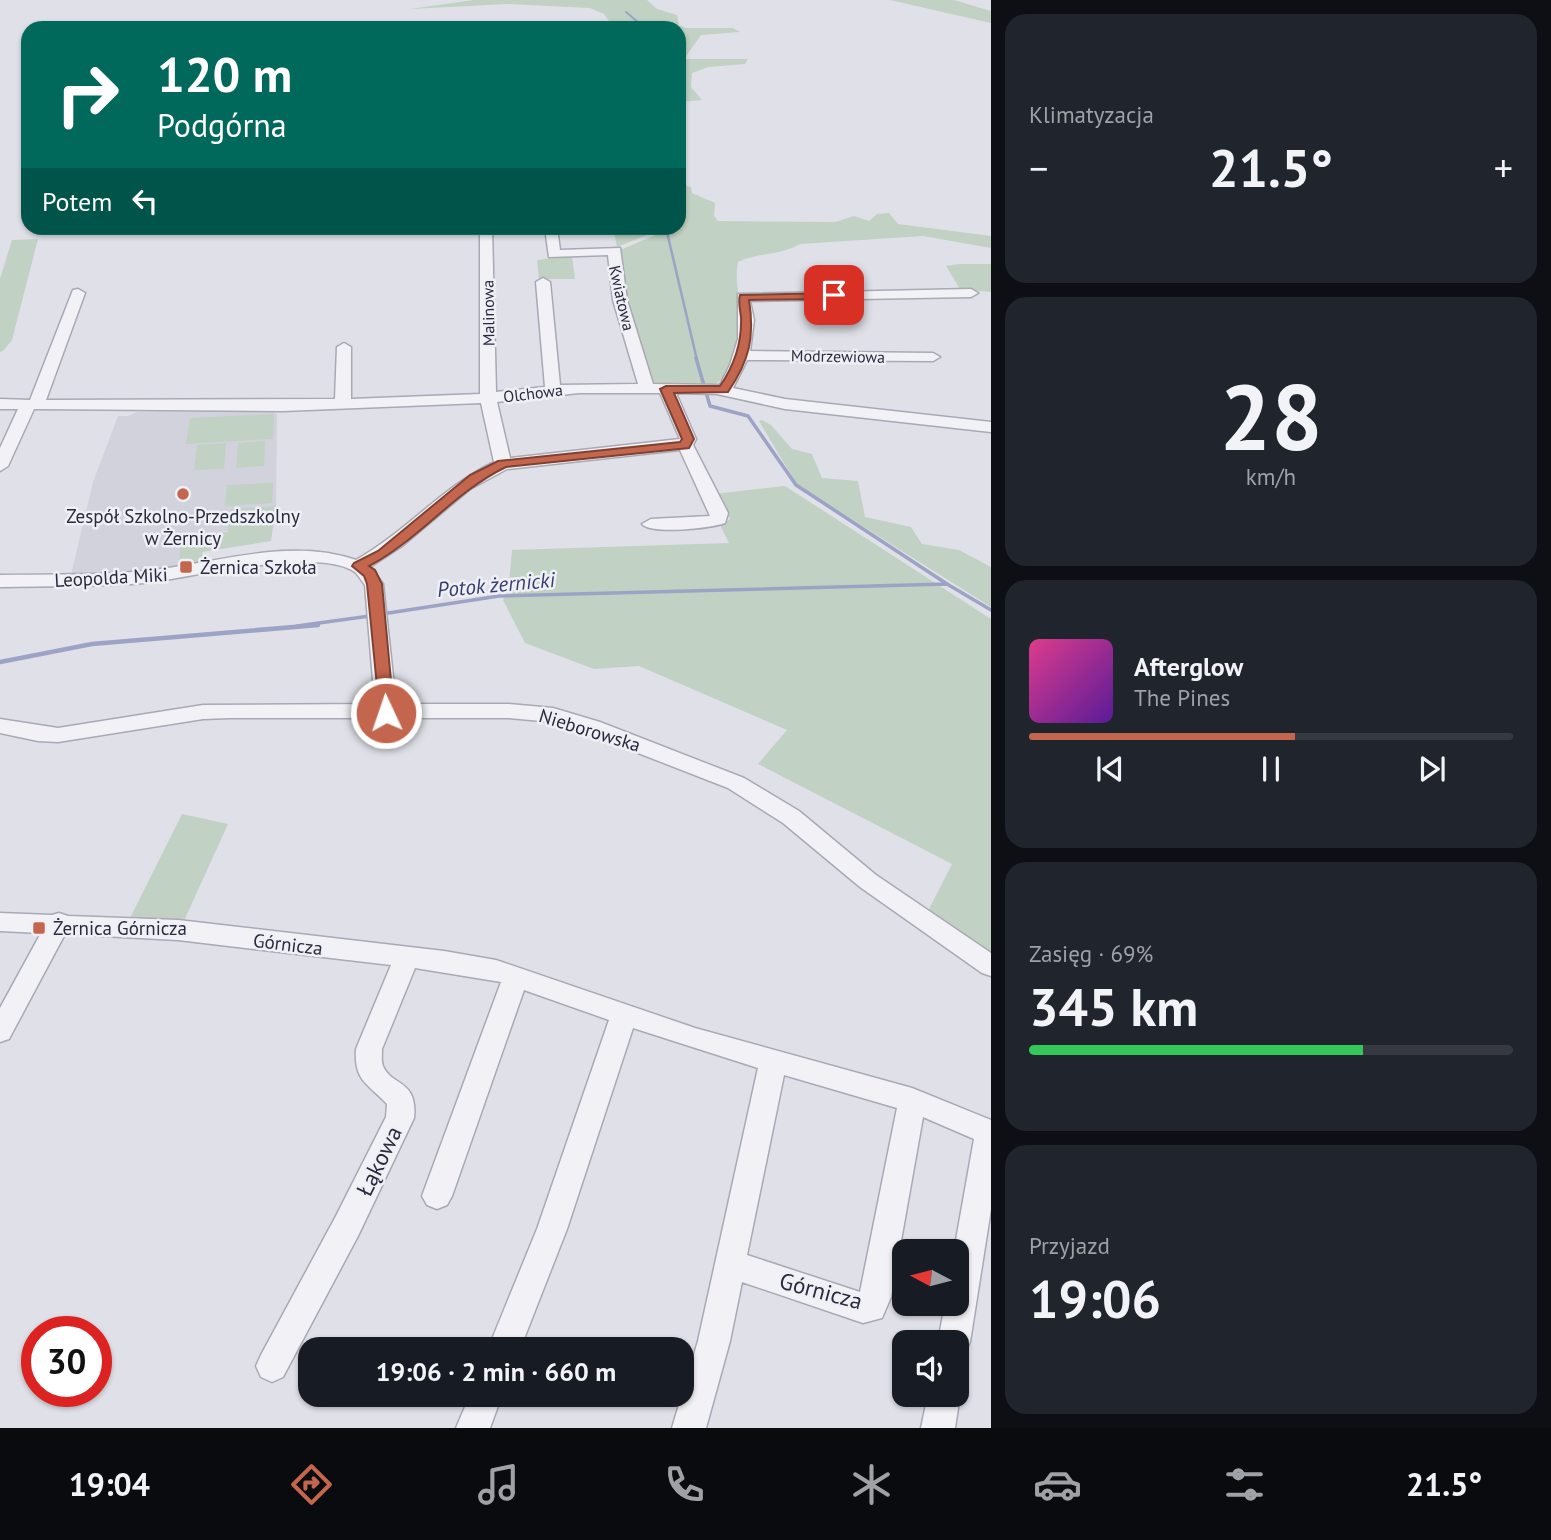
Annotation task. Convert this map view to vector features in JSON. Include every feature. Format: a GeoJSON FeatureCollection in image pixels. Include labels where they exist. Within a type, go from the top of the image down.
{"type":"FeatureCollection","features":[{"type":"Feature","properties":{"kind":"street","name":"Malinowa"},"geometry":{"type":"LineString","coordinates":[[486,235],[488,398],[503,464]]}},
{"type":"Feature","properties":{"kind":"street","name":"Kwiatowa"},"geometry":{"type":"LineString","coordinates":[[552,235],[554,254],[615,251],[613,261],[624,314],[647,389]]}},
{"type":"Feature","properties":{"kind":"street"},"geometry":{"type":"LineString","coordinates":[[543,282],[553,390]]}},
{"type":"Feature","properties":{"kind":"street"},"geometry":{"type":"LineString","coordinates":[[0,466],[32,405],[78,293]]}},
{"type":"Feature","properties":{"kind":"street"},"geometry":{"type":"LineString","coordinates":[[711,390],[738,369],[746,312],[743,297],[971,293]]}},
{"type":"Feature","properties":{"kind":"street"},"geometry":{"type":"LineString","coordinates":[[746,312],[902,308]]}},
{"type":"Feature","properties":{"kind":"street"},"geometry":{"type":"LineString","coordinates":[[343,404],[344,347]]}},
{"type":"Feature","properties":{"kind":"street","name":"Modrzewiowa"},"geometry":{"type":"LineString","coordinates":[[742,355],[933,357]]}},
{"type":"Feature","properties":{"kind":"street","name":"Olchowa"},"geometry":{"type":"LineString","coordinates":[[0,404],[213,407],[488,398],[579,387],[711,390],[785,404],[991,427]]}},
{"type":"Feature","properties":{"kind":"street"},"geometry":{"type":"LineString","coordinates":[[666,389],[688,439],[685,445]]}},
{"type":"Feature","properties":{"kind":"street"},"geometry":{"type":"LineString","coordinates":[[386,713],[379,615],[373,578],[359,566],[383,554],[474,478],[503,464],[685,445]]}},
{"type":"Feature","properties":{"kind":"street"},"geometry":{"type":"LineString","coordinates":[[652,524],[711,522],[719,519],[719,513],[685,445]]}},
{"type":"Feature","properties":{"kind":"street","name":"Leopolda Miki"},"geometry":{"type":"LineString","coordinates":[[0,581],[142,577],[281,557],[334,561],[359,566]]}},
{"type":"Feature","properties":{"kind":"street","name":"Nieborowska"},"geometry":{"type":"LineString","coordinates":[[0,726],[28,733],[58,735],[213,712],[509,711],[553,715],[615,735],[718,775],[751,792],[791,817],[868,881],[991,966]]}},
{"type":"Feature","properties":{"kind":"street","name":"Górnicza"},"geometry":{"type":"LineString","coordinates":[[0,922],[59,922],[169,929],[455,962],[516,976],[695,1039],[912,1100],[990,1133],[956,1330]]}},
{"type":"Feature","properties":{"kind":"street"},"geometry":{"type":"LineString","coordinates":[[0,1031],[22,995],[59,922]]}},
{"type":"Feature","properties":{"kind":"street","name":"Łąkowa"},"geometry":{"type":"LineString","coordinates":[[272,1366],[347,1226],[400,1118],[402,1105],[399,1098],[371,1075],[367,1062],[369,1049],[407,957]]}},
{"type":"Feature","properties":{"kind":"street"},"geometry":{"type":"LineString","coordinates":[[437,1196],[516,976]]}},
{"type":"Feature","properties":{"kind":"street"},"geometry":{"type":"LineString","coordinates":[[509,1337],[552,1229],[624,1015]]}},
{"type":"Feature","properties":{"kind":"street"},"geometry":{"type":"LineString","coordinates":[[689,1428],[713,1341],[773,1061]]}},
{"type":"Feature","properties":{"kind":"street","name":"Górnicza"},"geometry":{"type":"LineString","coordinates":[[730,1264],[863,1308],[871,1307],[876,1297],[912,1100]]}},
{"type":"Feature","properties":{"kind":"street"},"geometry":{"type":"LineString","coordinates":[[473,1428],[481,1407]]}},
{"type":"Feature","properties":{"kind":"street"},"geometry":{"type":"LineString","coordinates":[[938,1428],[942,1407]]}},
{"type":"Feature","properties":{"kind":"shaded area","name":"Zespół Szkolno-Przedszkolny w Żernicy"},"geometry":{"type":"Polygon","coordinates":[[[271,411],[277,414],[276,506],[231,509],[229,531],[182,535],[179,565],[166,567],[161,571],[134,574],[128,571],[71,575],[93,482],[118,416],[137,412],[271,411]]]}},
{"type":"Feature","properties":{"kind":"green space"},"geometry":{"type":"Polygon","coordinates":[[[473,0],[647,0],[657,9],[677,15],[678,21],[609,21],[604,14],[590,8],[508,4],[410,9],[473,0]]]}},
{"type":"Feature","properties":{"kind":"green space"},"geometry":{"type":"Polygon","coordinates":[[[890,0],[954,0],[991,11],[991,23],[890,0]]]}},
{"type":"Feature","properties":{"kind":"green space"},"geometry":{"type":"Polygon","coordinates":[[[686,28],[733,28],[740,32],[701,35],[686,56],[686,28]]]}},
{"type":"Feature","properties":{"kind":"green space"},"geometry":{"type":"Polygon","coordinates":[[[686,59],[748,59],[745,64],[708,67],[692,73],[691,87],[702,100],[686,101],[686,59]]]}},
{"type":"Feature","properties":{"kind":"green space"},"geometry":{"type":"Polygon","coordinates":[[[686,186],[691,187],[692,193],[715,203],[714,216],[718,221],[835,222],[854,216],[869,221],[877,214],[889,213],[898,224],[991,236],[991,248],[923,236],[800,244],[738,262],[740,330],[731,365],[718,382],[710,386],[688,388],[650,386],[632,320],[618,251],[656,235],[686,235],[686,186]]]}},
{"type":"Feature","properties":{"kind":"green space"},"geometry":{"type":"Polygon","coordinates":[[[614,235],[647,235],[617,247],[614,235]]]}},
{"type":"Feature","properties":{"kind":"green space"},"geometry":{"type":"Polygon","coordinates":[[[38,239],[12,340],[0,352],[0,279],[12,240],[38,239]]]}},
{"type":"Feature","properties":{"kind":"green space"},"geometry":{"type":"Polygon","coordinates":[[[572,256],[575,279],[539,279],[537,260],[572,256]]]}},
{"type":"Feature","properties":{"kind":"green space"},"geometry":{"type":"Polygon","coordinates":[[[991,264],[991,292],[960,289],[946,266],[991,264]]]}},
{"type":"Feature","properties":{"kind":"green space"},"geometry":{"type":"Polygon","coordinates":[[[274,414],[273,439],[186,444],[190,418],[274,414]]]}},
{"type":"Feature","properties":{"kind":"green space"},"geometry":{"type":"Polygon","coordinates":[[[759,421],[771,425],[792,449],[812,454],[822,478],[858,481],[865,517],[911,527],[922,544],[959,550],[991,567],[991,607],[797,485],[759,421]]]}},
{"type":"Feature","properties":{"kind":"green space"},"geometry":{"type":"Polygon","coordinates":[[[265,441],[264,466],[236,468],[238,443],[265,441]]]}},
{"type":"Feature","properties":{"kind":"green space"},"geometry":{"type":"Polygon","coordinates":[[[226,443],[224,469],[194,470],[197,445],[226,443]]]}},
{"type":"Feature","properties":{"kind":"green space"},"geometry":{"type":"Polygon","coordinates":[[[273,483],[272,503],[225,506],[227,485],[273,483]]]}},
{"type":"Feature","properties":{"kind":"green space"},"geometry":{"type":"Polygon","coordinates":[[[785,486],[991,619],[991,953],[928,911],[952,864],[758,764],[787,730],[639,666],[594,669],[525,643],[503,600],[509,584],[512,550],[729,543],[720,525],[730,519],[714,494],[785,486]]]}},
{"type":"Feature","properties":{"kind":"green space"},"geometry":{"type":"Polygon","coordinates":[[[276,506],[271,541],[202,552],[204,563],[179,565],[181,535],[228,532],[231,509],[276,506]]]}},
{"type":"Feature","properties":{"kind":"green space"},"geometry":{"type":"Polygon","coordinates":[[[182,814],[228,824],[183,923],[130,918],[182,814]]]}},
{"type":"Feature","properties":{"kind":"waterway"},"geometry":{"type":"LineString","coordinates":[[626,12],[637,21]]}},
{"type":"Feature","properties":{"kind":"waterway"},"geometry":{"type":"LineString","coordinates":[[668,235],[697,360]]}},
{"type":"Feature","properties":{"kind":"waterway"},"geometry":{"type":"LineString","coordinates":[[696,358],[710,406],[748,416],[796,485],[947,584]]}},
{"type":"Feature","properties":{"kind":"waterway","name":"Potok żernicki"},"geometry":{"type":"LineString","coordinates":[[382,614],[499,596],[947,584]]}},
{"type":"Feature","properties":{"kind":"waterway","name":"Potok żernicki"},"geometry":{"type":"LineString","coordinates":[[947,584],[991,610]]}},
{"type":"Feature","properties":{"kind":"waterway","name":"Potok żernicki"},"geometry":{"type":"LineString","coordinates":[[297,626],[370,616]]}},
{"type":"Feature","properties":{"kind":"waterway","name":"Potok żernicki"},"geometry":{"type":"LineString","coordinates":[[0,662],[92,644],[318,625]]}},
{"type":"Feature","properties":{"kind":"place","name":"Zespół Szkolno-Przedszkolny w Żernicy"},"geometry":{"type":"Point","coordinates":[183,494]}},
{"type":"Feature","properties":{"kind":"place","name":"Żernica Szkoła"},"geometry":{"type":"Point","coordinates":[186,567]}},
{"type":"Feature","properties":{"kind":"place","name":"Żernica Górnicza"},"geometry":{"type":"Point","coordinates":[39,928]}},
{"type":"Feature","properties":{"kind":"route"},"geometry":{"type":"LineString","coordinates":[[386,713],[379,616],[373,578],[359,566],[383,554],[474,478],[503,464],[685,445],[688,439],[666,389],[724,390],[738,369],[742,355],[747,319],[743,297],[834,295]]}}]}
